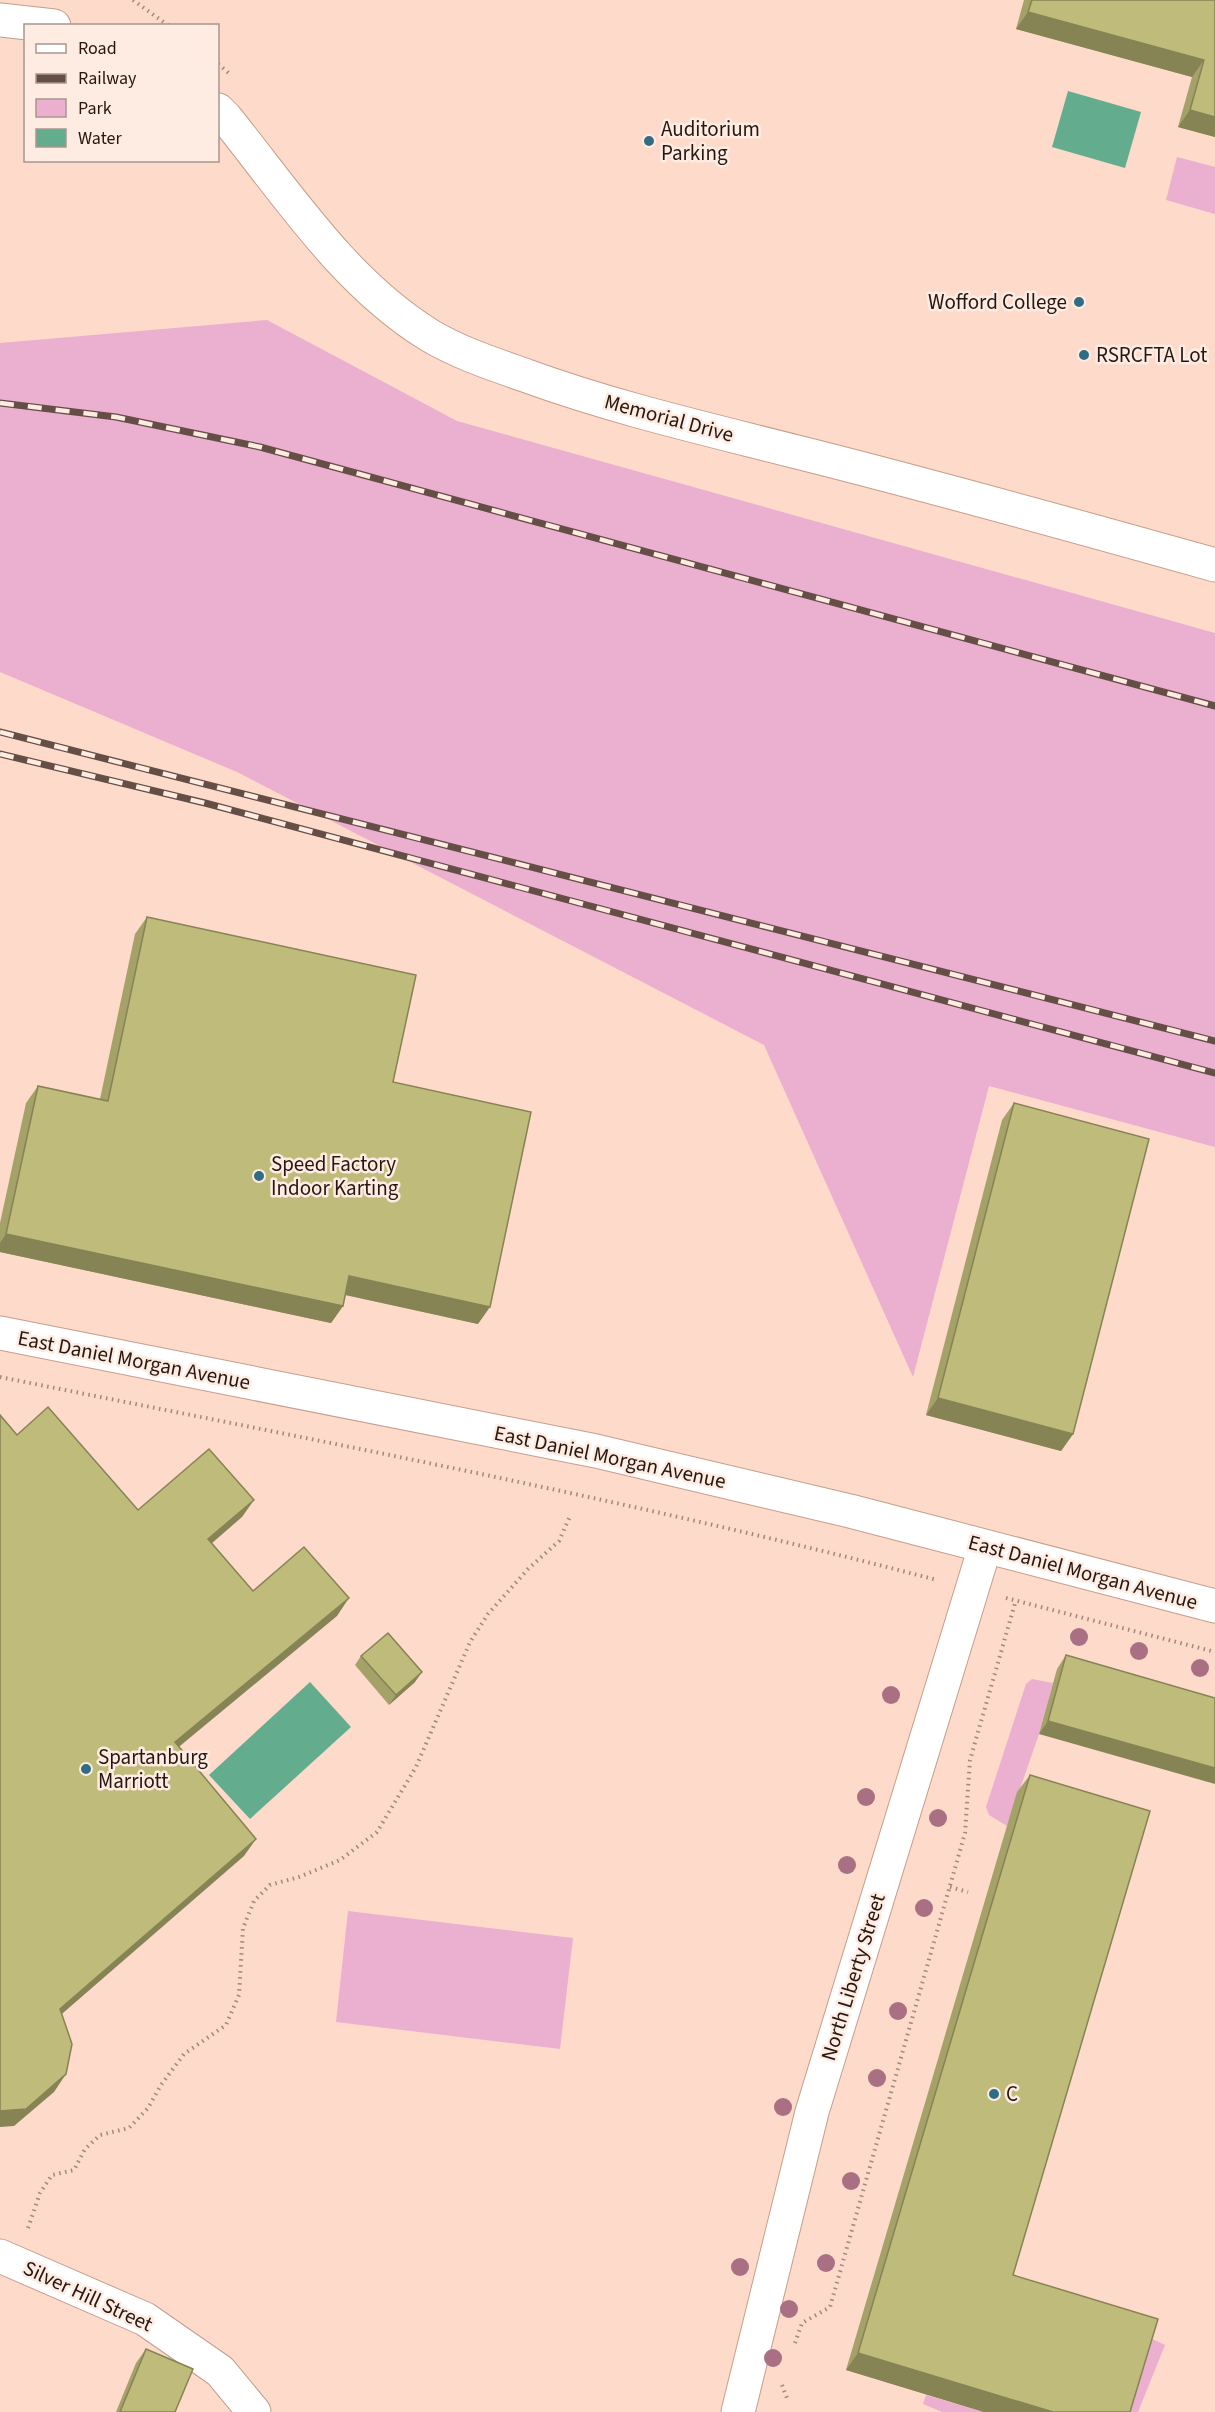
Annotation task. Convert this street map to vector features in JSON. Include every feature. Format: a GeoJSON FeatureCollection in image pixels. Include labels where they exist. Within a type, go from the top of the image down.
{"type":"FeatureCollection","features":[{"type":"Feature","properties":{"kind":"street"},"geometry":{"type":"LineString","coordinates":[[0,20],[36,24]]}},
{"type":"Feature","properties":{"kind":"street","name":"Memorial Drive"},"geometry":{"type":"LineString","coordinates":[[219,111],[333,252],[359,279],[393,310],[430,336],[470,356],[559,388],[666,419],[890,475],[1215,565]]}},
{"type":"Feature","properties":{"kind":"street","name":"East Daniel Morgan Avenue"},"geometry":{"type":"LineString","coordinates":[[0,1333],[596,1452],[850,1511],[1215,1606]]}},
{"type":"Feature","properties":{"kind":"street","name":"North Liberty Street"},"geometry":{"type":"LineString","coordinates":[[738,2412],[812,2112],[985,1547]]}},
{"type":"Feature","properties":{"kind":"street","name":"Silver Hill Street"},"geometry":{"type":"LineString","coordinates":[[8,2260],[145,2319],[220,2371],[254,2412]]}},
{"type":"Feature","properties":{"kind":"path"},"geometry":{"type":"LineString","coordinates":[[133,0],[166,24]]}},
{"type":"Feature","properties":{"kind":"path"},"geometry":{"type":"LineString","coordinates":[[219,65],[238,81]]}},
{"type":"Feature","properties":{"kind":"path"},"geometry":{"type":"LineString","coordinates":[[0,1377],[500,1477],[839,1554],[903,1571]]}},
{"type":"Feature","properties":{"kind":"path"},"geometry":{"type":"LineString","coordinates":[[8,2260],[40,2193],[52,2175],[74,2170],[85,2149],[100,2135],[129,2128],[148,2108],[161,2085],[184,2054],[226,2025],[239,1995],[243,1928],[254,1901],[270,1885],[299,1877],[340,1860],[377,1832],[416,1767],[471,1642],[488,1614],[528,1569],[559,1541],[570,1516]]}},
{"type":"Feature","properties":{"kind":"path"},"geometry":{"type":"LineString","coordinates":[[792,2353],[802,2323],[830,2307],[965,1833],[970,1760],[1016,1600],[1215,1652]]}},
{"type":"Feature","properties":{"kind":"path"},"geometry":{"type":"LineString","coordinates":[[950,1887],[968,1892]]}},
{"type":"Feature","properties":{"kind":"path"},"geometry":{"type":"LineString","coordinates":[[782,2384],[788,2401]]}},
{"type":"Feature","properties":{"kind":"green space"},"geometry":{"type":"Polygon","coordinates":[[[1177,157],[1215,167],[1215,214],[1166,200],[1177,157]]]}},
{"type":"Feature","properties":{"kind":"green space"},"geometry":{"type":"Polygon","coordinates":[[[267,320],[457,421],[1215,633],[1215,1147],[989,1086],[913,1377],[764,1045],[237,772],[0,672],[0,343],[267,320]]]}},
{"type":"Feature","properties":{"kind":"green space"},"geometry":{"type":"Polygon","coordinates":[[[1032,1679],[1053,1683],[1039,1734],[1007,1826],[989,1815],[986,1807],[1026,1684],[1032,1679]]]}},
{"type":"Feature","properties":{"kind":"green space"},"geometry":{"type":"Polygon","coordinates":[[[348,1911],[573,1938],[560,2049],[336,2022],[348,1911]]]}},
{"type":"Feature","properties":{"kind":"green space"},"geometry":{"type":"Polygon","coordinates":[[[1146,2336],[1165,2345],[1138,2412],[1123,2412],[1146,2336]]]}},
{"type":"Feature","properties":{"kind":"green space"},"geometry":{"type":"Polygon","coordinates":[[[926,2395],[984,2412],[942,2412],[923,2404],[926,2395]]]}},
{"type":"Feature","properties":{"kind":"water"},"geometry":{"type":"Polygon","coordinates":[[[1068,91],[1141,112],[1125,168],[1052,147],[1068,91]]]}},
{"type":"Feature","properties":{"kind":"water"},"geometry":{"type":"Polygon","coordinates":[[[310,1682],[351,1727],[250,1819],[209,1775],[310,1682]]]}},
{"type":"Feature","properties":{"kind":"building"},"geometry":{"type":"Polygon","coordinates":[[[1032,0],[1215,0],[1215,117],[1190,110],[1204,60],[1028,12],[1032,0]]]}},
{"type":"Feature","properties":{"kind":"building","name":"Speed Factory Indoor Karting"},"geometry":{"type":"Polygon","coordinates":[[[147,917],[416,975],[393,1082],[531,1112],[490,1307],[349,1276],[343,1306],[6,1234],[38,1086],[108,1101],[147,917]]]}},
{"type":"Feature","properties":{"kind":"building"},"geometry":{"type":"Polygon","coordinates":[[[1014,1103],[1149,1139],[1073,1434],[938,1398],[1014,1103]]]}},
{"type":"Feature","properties":{"kind":"building","name":"Spartanburg Marriott"},"geometry":{"type":"Polygon","coordinates":[[[48,1407],[138,1510],[209,1449],[254,1500],[208,1539],[253,1591],[304,1547],[349,1598],[175,1742],[256,1839],[60,2009],[72,2044],[66,2074],[26,2109],[0,2111],[0,1415],[17,1435],[48,1407]]]}},
{"type":"Feature","properties":{"kind":"building"},"geometry":{"type":"Polygon","coordinates":[[[388,1633],[422,1672],[396,1695],[361,1656],[388,1633]]]}},
{"type":"Feature","properties":{"kind":"building"},"geometry":{"type":"Polygon","coordinates":[[[1066,1655],[1215,1698],[1215,1768],[1048,1721],[1066,1655]]]}},
{"type":"Feature","properties":{"kind":"building","name":"C"},"geometry":{"type":"Polygon","coordinates":[[[1030,1775],[1150,1811],[1013,2275],[1158,2319],[1130,2412],[1053,2412],[858,2353],[1030,1775]]]}},
{"type":"Feature","properties":{"kind":"building"},"geometry":{"type":"Polygon","coordinates":[[[146,2349],[193,2369],[175,2412],[120,2412],[146,2349]]]}},
{"type":"Feature","properties":{"kind":"railway"},"geometry":{"type":"LineString","coordinates":[[0,403],[116,417],[260,447],[1215,706]]}},
{"type":"Feature","properties":{"kind":"railway"},"geometry":{"type":"LineString","coordinates":[[0,732],[1215,1041]]}},
{"type":"Feature","properties":{"kind":"railway"},"geometry":{"type":"LineString","coordinates":[[0,754],[205,803],[1215,1073]]}},
{"type":"Feature","properties":{"kind":"place","name":"Auditorium Parking"},"geometry":{"type":"Point","coordinates":[649,141]}},
{"type":"Feature","properties":{"kind":"place","name":"Wofford College"},"geometry":{"type":"Point","coordinates":[1079,302]}},
{"type":"Feature","properties":{"kind":"place","name":"RSRCFTA Lot"},"geometry":{"type":"Point","coordinates":[1084,355]}},
{"type":"Feature","properties":{"kind":"place","name":"Speed Factory Indoor Karting"},"geometry":{"type":"Point","coordinates":[259,1176]}},
{"type":"Feature","properties":{"kind":"place","name":"Spartanburg Marriott"},"geometry":{"type":"Point","coordinates":[86,1769]}},
{"type":"Feature","properties":{"kind":"place","name":"C"},"geometry":{"type":"Point","coordinates":[994,2094]}}]}
